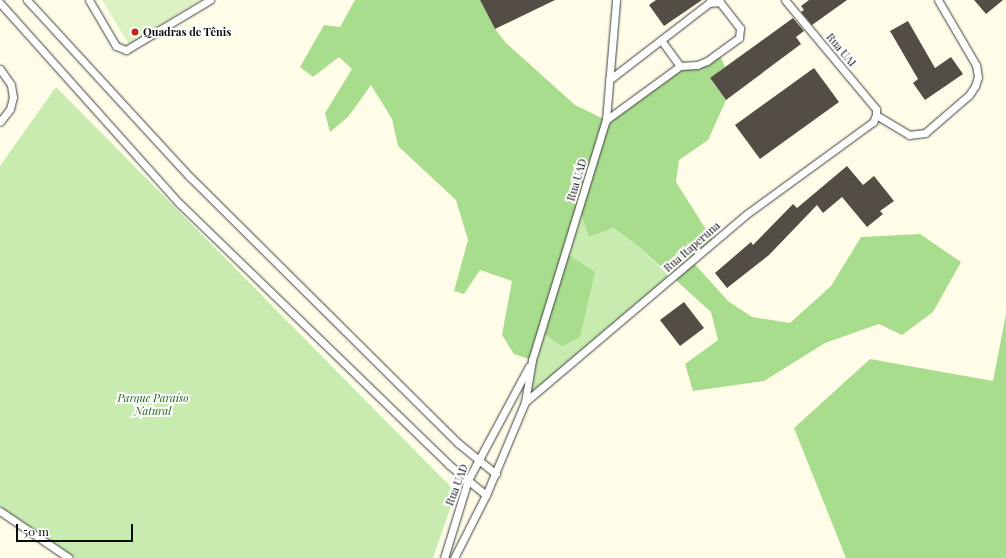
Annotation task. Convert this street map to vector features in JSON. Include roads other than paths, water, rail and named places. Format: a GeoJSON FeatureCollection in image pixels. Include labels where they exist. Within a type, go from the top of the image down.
{"type":"FeatureCollection","features":[{"type":"Feature","properties":{"kind":"lane"},"geometry":{"type":"LineString","coordinates":[[27,0],[190,177],[458,443],[496,474]]}},
{"type":"Feature","properties":{"kind":"lane"},"geometry":{"type":"LineString","coordinates":[[89,0],[116,46],[126,50],[210,0]]}},
{"type":"Feature","properties":{"kind":"lane","name":"Rua UAD"},"geometry":{"type":"LineString","coordinates":[[454,558],[486,496],[525,402],[532,360],[606,120],[616,0]]}},
{"type":"Feature","properties":{"kind":"lane","name":"Rua UAI"},"geometry":{"type":"LineString","coordinates":[[785,0],[876,109],[876,115]]}},
{"type":"Feature","properties":{"kind":"lane"},"geometry":{"type":"LineString","coordinates":[[876,115],[909,135],[925,133],[969,95],[975,86],[978,78],[976,65],[938,0]]}},
{"type":"Feature","properties":{"kind":"lane"},"geometry":{"type":"LineString","coordinates":[[606,120],[680,66],[697,65],[707,61],[739,38],[740,28],[720,2],[709,3],[609,80]]}},
{"type":"Feature","properties":{"kind":"lane"},"geometry":{"type":"LineString","coordinates":[[0,3],[180,204],[264,288],[486,496]]}},
{"type":"Feature","properties":{"kind":"lane"},"geometry":{"type":"LineString","coordinates":[[662,40],[680,66]]}},
{"type":"Feature","properties":{"kind":"lane"},"geometry":{"type":"LineString","coordinates":[[0,69],[11,85],[13,98],[10,109],[0,122]]}},
{"type":"Feature","properties":{"kind":"lane","name":"Rua Itaperuna"},"geometry":{"type":"LineString","coordinates":[[525,402],[744,216],[872,122],[876,115]]}},
{"type":"Feature","properties":{"kind":"lane","name":"Rua UAD"},"geometry":{"type":"LineString","coordinates":[[444,558],[468,480],[532,360]]}},
{"type":"Feature","properties":{"kind":"lane"},"geometry":{"type":"LineString","coordinates":[[0,511],[69,558]]}},
{"type":"Feature","properties":{"kind":"place","name":"Quadras de Tênis"},"geometry":{"type":"Point","coordinates":[135,32]}},
{"type":"Feature","properties":{"kind":"park label","name":"Parque Paraíso Natural"},"geometry":{"type":"Point","coordinates":[153,405]}}]}
